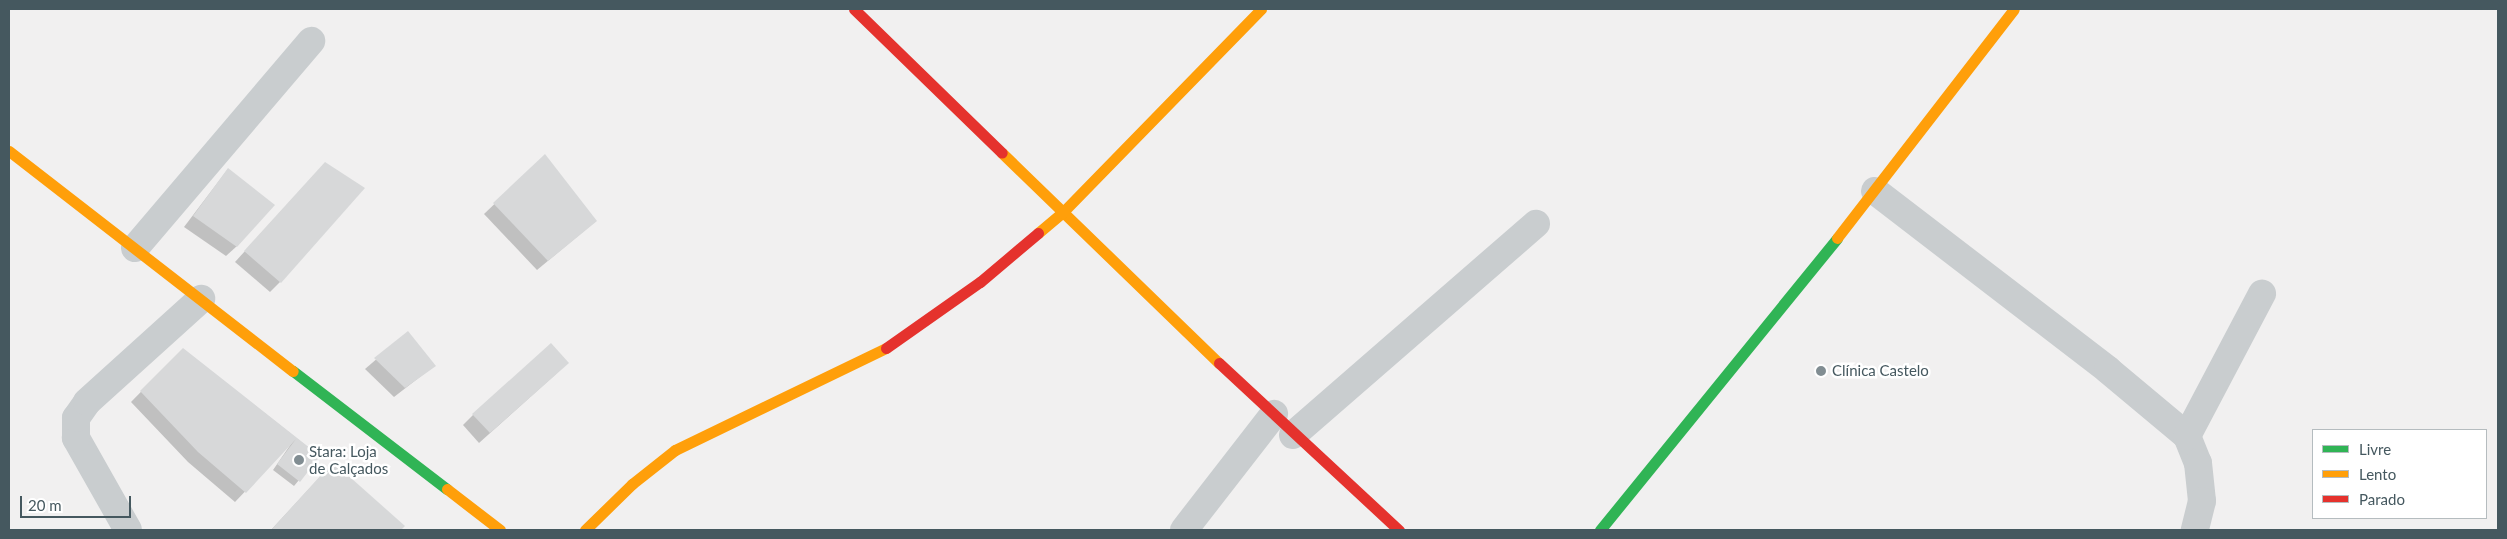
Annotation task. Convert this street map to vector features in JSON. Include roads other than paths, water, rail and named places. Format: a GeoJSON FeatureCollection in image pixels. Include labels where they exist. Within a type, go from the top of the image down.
{"type":"FeatureCollection","features":[{"type":"Feature","properties":{"kind":"street"},"geometry":{"type":"LineString","coordinates":[[854,9],[1062,213],[1274,414],[1293,435],[1399,530]]}},
{"type":"Feature","properties":{"kind":"street"},"geometry":{"type":"LineString","coordinates":[[585,530],[632,484],[675,450],[883,350],[980,282],[1062,213],[1261,9]]}},
{"type":"Feature","properties":{"kind":"street"},"geometry":{"type":"LineString","coordinates":[[1600,530],[1875,191],[2014,9]]}},
{"type":"Feature","properties":{"kind":"street"},"geometry":{"type":"LineString","coordinates":[[135,248],[311,41]]}},
{"type":"Feature","properties":{"kind":"street"},"geometry":{"type":"LineString","coordinates":[[9,151],[500,530]]}},
{"type":"Feature","properties":{"kind":"street"},"geometry":{"type":"LineString","coordinates":[[1875,191],[2108,370],[2187,436],[2198,463],[2202,501],[2195,530]]}},
{"type":"Feature","properties":{"kind":"street"},"geometry":{"type":"LineString","coordinates":[[1293,435],[1536,224]]}},
{"type":"Feature","properties":{"kind":"street"},"geometry":{"type":"LineString","coordinates":[[2187,436],[2262,294]]}},
{"type":"Feature","properties":{"kind":"street"},"geometry":{"type":"LineString","coordinates":[[128,530],[76,438],[76,418],[87,402],[201,299]]}},
{"type":"Feature","properties":{"kind":"street"},"geometry":{"type":"LineString","coordinates":[[1184,530],[1274,414]]}},
{"type":"Feature","properties":{"kind":"place","name":"Clínica Castelo"},"geometry":{"type":"Point","coordinates":[1821,371]}},
{"type":"Feature","properties":{"kind":"place","name":"Stara: Loja de Calçados"},"geometry":{"type":"Point","coordinates":[299,460]}}]}
